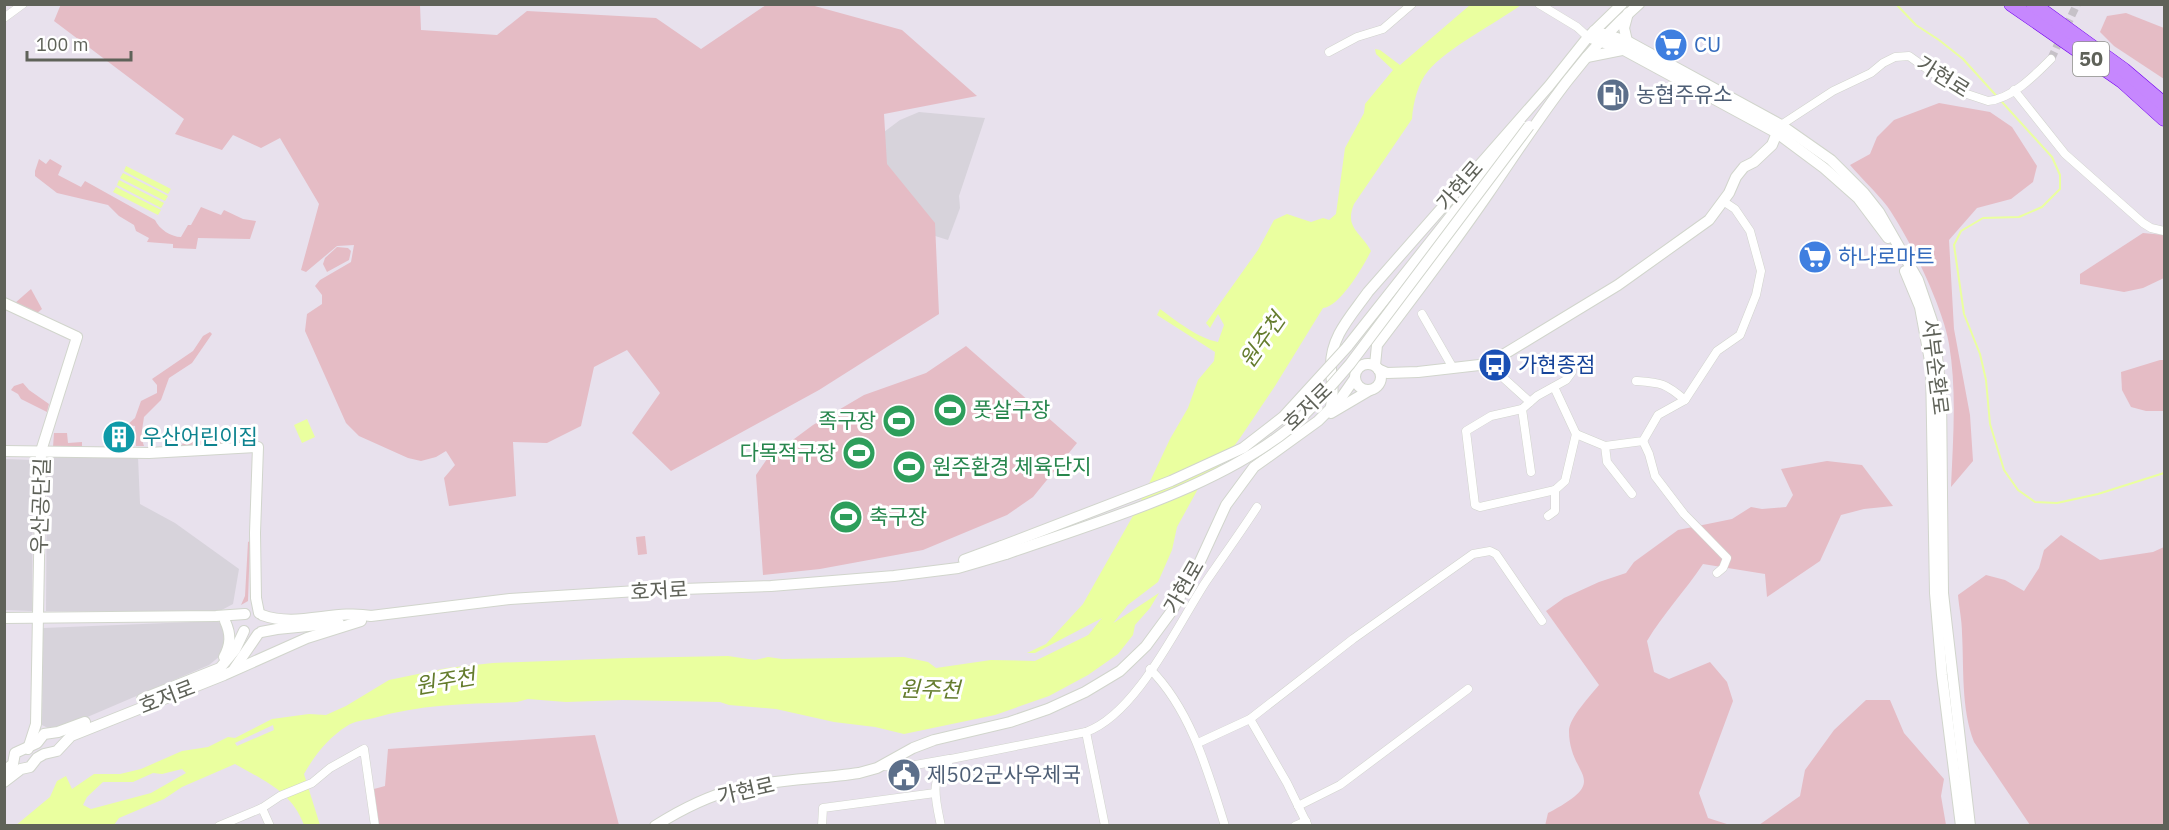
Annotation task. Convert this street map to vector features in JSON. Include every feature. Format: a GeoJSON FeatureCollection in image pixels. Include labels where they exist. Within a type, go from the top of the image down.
{"type":"FeatureCollection","features":[{"type":"Feature","properties":{"kind":"highway","name":"50"},"geometry":{"type":"LineString","coordinates":[[2011,4],[2122,81],[2164,120]]}},
{"type":"Feature","properties":{"kind":"highway","name":"50"},"geometry":{"type":"LineString","coordinates":[[2033,4],[2124,70],[2164,104]]}},
{"type":"Feature","properties":{"kind":"street"},"geometry":{"type":"LineString","coordinates":[[4,18],[23,4]]}},
{"type":"Feature","properties":{"kind":"street"},"geometry":{"type":"LineString","coordinates":[[1329,52],[1357,38],[1383,29],[1412,4]]}},
{"type":"Feature","properties":{"kind":"street"},"geometry":{"type":"LineString","coordinates":[[1539,4],[1591,34]]}},
{"type":"Feature","properties":{"kind":"street","name":"호저로"},"geometry":{"type":"LineString","coordinates":[[12,766],[30,767],[38,758],[57,750],[71,736],[84,730],[307,638],[366,618],[510,599],[653,590],[771,586],[894,576],[947,568],[956,562],[1004,550],[1171,481],[1243,448],[1283,417],[1347,347],[1530,120],[1591,34],[1625,9],[1639,4]]}},
{"type":"Feature","properties":{"kind":"street"},"geometry":{"type":"LineString","coordinates":[[1587,57],[1625,45],[1625,9]]}},
{"type":"Feature","properties":{"kind":"street","name":"호저로"},"geometry":{"type":"LineString","coordinates":[[1553,90],[1587,57],[1625,9]]}},
{"type":"Feature","properties":{"kind":"street","name":"서부순환로"},"geometry":{"type":"LineString","coordinates":[[1591,34],[1625,45],[1831,160],[1874,206],[1894,236],[1918,280],[1933,324],[1941,391],[1943,593],[1970,825]]}},
{"type":"Feature","properties":{"kind":"street","name":"가현로"},"geometry":{"type":"LineString","coordinates":[[1418,372],[1488,364],[1618,285],[1709,220],[1744,167],[1754,162],[1772,145],[1779,129],[1833,91],[1871,73],[1882,63],[1895,57],[1909,56],[1958,91],[1993,101],[2011,92],[2035,75],[2051,59]]}},
{"type":"Feature","properties":{"kind":"street"},"geometry":{"type":"LineString","coordinates":[[2011,92],[2066,154],[2143,223],[2151,228],[2164,231]]}},
{"type":"Feature","properties":{"kind":"street"},"geometry":{"type":"LineString","coordinates":[[1374,388],[1381,377],[1376,367],[1377,345],[1453,245],[1530,120]]}},
{"type":"Feature","properties":{"kind":"street","name":"가현로"},"geometry":{"type":"LineString","coordinates":[[655,825],[719,794],[741,788],[859,773],[880,766],[913,748],[1010,722],[1048,709],[1085,692],[1120,671],[1146,646],[1171,612],[1197,568],[1226,505],[1254,467],[1318,421],[1331,406],[1334,391],[1330,370],[1332,349],[1344,325],[1368,292],[1530,120]]}},
{"type":"Feature","properties":{"kind":"street","name":"서부순환로"},"geometry":{"type":"LineString","coordinates":[[1779,129],[1858,198],[1892,243],[1920,308],[1931,366],[1933,393],[1937,616],[1961,825]]}},
{"type":"Feature","properties":{"kind":"street"},"geometry":{"type":"LineString","coordinates":[[1642,441],[1658,415],[1685,400],[1717,351],[1740,335],[1756,295],[1761,271],[1750,231],[1735,209],[1723,201]]}},
{"type":"Feature","properties":{"kind":"street","name":"우산공단길"},"geometry":{"type":"LineString","coordinates":[[4,303],[77,337],[41,451],[36,724],[28,749]]}},
{"type":"Feature","properties":{"kind":"street"},"geometry":{"type":"LineString","coordinates":[[1422,314],[1453,368]]}},
{"type":"Feature","properties":{"kind":"street"},"geometry":{"type":"LineString","coordinates":[[1331,406],[1341,398],[1355,378],[1356,370],[1363,364],[1387,373],[1418,372]]}},
{"type":"Feature","properties":{"kind":"street"},"geometry":{"type":"LineString","coordinates":[[1488,364],[1530,402]]}},
{"type":"Feature","properties":{"kind":"street"},"geometry":{"type":"LineString","coordinates":[[1318,421],[1374,388],[1418,372]]}},
{"type":"Feature","properties":{"kind":"street"},"geometry":{"type":"LineString","coordinates":[[1554,387],[1576,434],[1565,481],[1555,490],[1480,507],[1475,504],[1466,431],[1491,416],[1522,409],[1537,396],[1566,380],[1572,372]]}},
{"type":"Feature","properties":{"kind":"street"},"geometry":{"type":"LineString","coordinates":[[1355,378],[1361,388],[1374,388]]}},
{"type":"Feature","properties":{"kind":"street"},"geometry":{"type":"LineString","coordinates":[[1636,381],[1656,382],[1668,386],[1685,400]]}},
{"type":"Feature","properties":{"kind":"street"},"geometry":{"type":"LineString","coordinates":[[1522,409],[1531,472]]}},
{"type":"Feature","properties":{"kind":"street"},"geometry":{"type":"LineString","coordinates":[[1576,434],[1605,446],[1642,441]]}},
{"type":"Feature","properties":{"kind":"street"},"geometry":{"type":"LineString","coordinates":[[1642,441],[1649,454],[1654,476],[1684,514],[1712,540],[1727,558],[1723,568],[1717,573]]}},
{"type":"Feature","properties":{"kind":"street"},"geometry":{"type":"LineString","coordinates":[[1605,446],[1607,462],[1632,494]]}},
{"type":"Feature","properties":{"kind":"street"},"geometry":{"type":"LineString","coordinates":[[4,451],[149,453],[258,447],[254,613]]}},
{"type":"Feature","properties":{"kind":"street"},"geometry":{"type":"LineString","coordinates":[[1548,516],[1555,511],[1555,490]]}},
{"type":"Feature","properties":{"kind":"street"},"geometry":{"type":"LineString","coordinates":[[880,766],[904,767],[951,759],[1097,728],[1125,706],[1257,507]]}},
{"type":"Feature","properties":{"kind":"street"},"geometry":{"type":"LineString","coordinates":[[1198,743],[1250,719],[1353,639],[1473,554],[1490,551],[1496,554],[1542,621]]}},
{"type":"Feature","properties":{"kind":"street"},"geometry":{"type":"LineString","coordinates":[[196,678],[220,669],[235,650],[243,630],[241,621],[254,613]]}},
{"type":"Feature","properties":{"kind":"street"},"geometry":{"type":"LineString","coordinates":[[231,671],[265,625],[254,613]]}},
{"type":"Feature","properties":{"kind":"street"},"geometry":{"type":"LineString","coordinates":[[4,618],[221,619],[254,613],[288,620],[358,613],[366,618]]}},
{"type":"Feature","properties":{"kind":"street"},"geometry":{"type":"LineString","coordinates":[[221,619],[251,635],[277,628],[366,618]]}},
{"type":"Feature","properties":{"kind":"street"},"geometry":{"type":"LineString","coordinates":[[196,678],[218,663],[229,648],[230,630],[221,619]]}},
{"type":"Feature","properties":{"kind":"street"},"geometry":{"type":"LineString","coordinates":[[1150,669],[1163,682],[1198,743],[1226,825]]}},
{"type":"Feature","properties":{"kind":"street","name":"호저로"},"geometry":{"type":"LineString","coordinates":[[4,782],[18,751],[28,749],[44,734],[58,732],[196,678]]}},
{"type":"Feature","properties":{"kind":"street"},"geometry":{"type":"LineString","coordinates":[[1298,806],[1340,785],[1468,689]]}},
{"type":"Feature","properties":{"kind":"street"},"geometry":{"type":"LineString","coordinates":[[1250,719],[1307,823],[1295,825]]}},
{"type":"Feature","properties":{"kind":"street"},"geometry":{"type":"LineString","coordinates":[[36,724],[44,734]]}},
{"type":"Feature","properties":{"kind":"street"},"geometry":{"type":"LineString","coordinates":[[58,732],[62,737],[62,743]]}},
{"type":"Feature","properties":{"kind":"street"},"geometry":{"type":"LineString","coordinates":[[1086,732],[1105,825]]}},
{"type":"Feature","properties":{"kind":"street"},"geometry":{"type":"LineString","coordinates":[[12,766],[13,741],[12,766]]}},
{"type":"Feature","properties":{"kind":"street"},"geometry":{"type":"LineString","coordinates":[[219,825],[262,808],[280,796],[312,783],[330,768],[364,749],[375,825]]}},
{"type":"Feature","properties":{"kind":"street"},"geometry":{"type":"LineString","coordinates":[[941,825],[935,793],[938,773],[951,759]]}},
{"type":"Feature","properties":{"kind":"street"},"geometry":{"type":"LineString","coordinates":[[822,825],[823,808],[935,793]]}},
{"type":"Feature","properties":{"kind":"street"},"geometry":{"type":"LineString","coordinates":[[262,808],[270,825]]}},
{"type":"Feature","properties":{"kind":"shaded area"},"geometry":{"type":"Polygon","coordinates":[[[61,4],[420,5],[421,30],[497,35],[527,11],[656,18],[701,49],[766,5],[811,5],[902,30],[977,96],[884,114],[887,164],[935,223],[939,314],[819,390],[671,471],[632,433],[660,393],[627,350],[594,367],[581,426],[547,443],[513,442],[516,496],[449,506],[444,478],[455,465],[446,451],[436,457],[421,461],[408,458],[359,436],[346,423],[305,331],[307,314],[322,304],[322,295],[315,286],[320,280],[351,262],[354,245],[337,246],[306,272],[301,270],[319,204],[280,138],[261,148],[233,135],[222,150],[175,134],[184,119],[54,21],[61,4]]]}},
{"type":"Feature","properties":{"kind":"shaded area"},"geometry":{"type":"Polygon","coordinates":[[[2126,13],[2164,28],[2164,79],[2114,46],[2100,32],[2107,16],[2126,13]]]}},
{"type":"Feature","properties":{"kind":"shaded area"},"geometry":{"type":"Polygon","coordinates":[[[1939,103],[1990,112],[2012,127],[2037,166],[2033,182],[2011,199],[1977,208],[1949,240],[1954,329],[1970,415],[1973,461],[1951,487],[1954,398],[1946,329],[1933,292],[1896,219],[1850,165],[1870,154],[1877,137],[1894,120],[1939,103]]]}},
{"type":"Feature","properties":{"kind":"shaded area"},"geometry":{"type":"Polygon","coordinates":[[[919,112],[985,118],[959,196],[960,208],[948,240],[903,226],[884,231],[884,132],[900,120],[919,112]]]}},
{"type":"Feature","properties":{"kind":"shaded area"},"geometry":{"type":"Polygon","coordinates":[[[39,159],[46,164],[50,159],[62,166],[58,175],[81,187],[85,181],[155,220],[162,229],[173,236],[181,237],[201,207],[221,215],[224,210],[243,219],[256,221],[250,239],[198,238],[196,249],[173,248],[173,244],[147,242],[149,238],[136,231],[134,225],[119,216],[108,205],[57,193],[35,176],[39,159]]]}},
{"type":"Feature","properties":{"kind":"shaded area"},"geometry":{"type":"Polygon","coordinates":[[[2143,233],[2164,235],[2164,278],[2143,288],[2124,292],[2080,284],[2080,274],[2143,233]]]}},
{"type":"Feature","properties":{"kind":"shaded area"},"geometry":{"type":"Polygon","coordinates":[[[337,247],[348,248],[351,251],[349,260],[327,272],[323,264],[325,258],[337,247]]]}},
{"type":"Feature","properties":{"kind":"shaded area"},"geometry":{"type":"Polygon","coordinates":[[[31,289],[42,309],[36,314],[15,303],[31,289]]]}},
{"type":"Feature","properties":{"kind":"shaded area"},"geometry":{"type":"Polygon","coordinates":[[[210,332],[212,334],[192,363],[169,378],[161,400],[144,417],[141,437],[144,446],[136,446],[135,426],[127,425],[135,418],[141,401],[157,393],[157,385],[152,379],[193,351],[203,336],[210,332]]]}},
{"type":"Feature","properties":{"kind":"shaded area","name":"원주환경 체육단지"},"geometry":{"type":"Polygon","coordinates":[[[966,346],[1077,443],[1033,497],[1007,515],[923,550],[820,569],[763,575],[756,475],[767,459],[813,425],[864,395],[926,373],[966,346]]]}},
{"type":"Feature","properties":{"kind":"shaded area"},"geometry":{"type":"Polygon","coordinates":[[[2164,360],[2164,411],[2146,411],[2131,407],[2122,390],[2121,372],[2164,360]]]}},
{"type":"Feature","properties":{"kind":"shaded area"},"geometry":{"type":"Polygon","coordinates":[[[23,383],[49,404],[47,412],[21,399],[11,390],[14,386],[23,383]]]}},
{"type":"Feature","properties":{"kind":"shaded area"},"geometry":{"type":"Polygon","coordinates":[[[197,425],[205,427],[227,445],[181,446],[197,425]]]}},
{"type":"Feature","properties":{"kind":"shaded area"},"geometry":{"type":"Polygon","coordinates":[[[54,433],[67,433],[68,443],[82,442],[82,446],[53,447],[54,433]]]}},
{"type":"Feature","properties":{"kind":"shaded area"},"geometry":{"type":"Polygon","coordinates":[[[51,457],[138,457],[140,504],[175,523],[239,569],[233,604],[218,612],[46,611],[47,460],[51,457]]]}},
{"type":"Feature","properties":{"kind":"shaded area"},"geometry":{"type":"Polygon","coordinates":[[[5,459],[33,460],[32,611],[5,610],[5,459]]]}},
{"type":"Feature","properties":{"kind":"shaded area"},"geometry":{"type":"Polygon","coordinates":[[[1827,461],[1862,465],[1893,506],[1864,509],[1841,515],[1820,561],[1767,597],[1765,574],[1703,564],[1647,641],[1654,672],[1669,679],[1710,662],[1727,682],[1733,701],[1699,793],[1708,818],[1730,825],[1545,826],[1548,813],[1568,801],[1579,792],[1584,784],[1571,747],[1569,731],[1576,713],[1599,685],[1546,611],[1564,598],[1626,573],[1634,562],[1678,530],[1732,519],[1751,507],[1762,509],[1786,507],[1793,495],[1781,469],[1827,461]]]}},
{"type":"Feature","properties":{"kind":"shaded area"},"geometry":{"type":"Polygon","coordinates":[[[2061,535],[2100,560],[2153,552],[2164,547],[2164,825],[2030,825],[1974,742],[1965,702],[1962,628],[1958,595],[1986,575],[2005,580],[2024,591],[2039,568],[2044,550],[2061,535]]]}},
{"type":"Feature","properties":{"kind":"shaded area"},"geometry":{"type":"Polygon","coordinates":[[[645,536],[647,554],[638,555],[636,537],[645,536]]]}},
{"type":"Feature","properties":{"kind":"shaded area"},"geometry":{"type":"Polygon","coordinates":[[[250,541],[248,601],[241,605],[245,596],[248,542],[250,541]]]}},
{"type":"Feature","properties":{"kind":"shaded area"},"geometry":{"type":"Polygon","coordinates":[[[217,621],[223,625],[226,645],[220,656],[209,665],[71,724],[48,728],[42,725],[43,628],[217,621]]]}},
{"type":"Feature","properties":{"kind":"shaded area"},"geometry":{"type":"Polygon","coordinates":[[[1866,700],[1890,700],[1904,733],[1944,779],[1941,796],[1946,825],[1759,825],[1800,796],[1805,770],[1834,730],[1866,700]]]}},
{"type":"Feature","properties":{"kind":"shaded area"},"geometry":{"type":"Polygon","coordinates":[[[595,735],[619,825],[379,825],[374,789],[385,786],[388,749],[595,735]]]}},
{"type":"Feature","properties":{"kind":"water"},"geometry":{"type":"Polygon","coordinates":[[[1470,5],[1521,5],[1436,62],[1424,76],[1417,94],[1412,119],[1354,204],[1351,212],[1352,224],[1371,251],[1368,257],[1337,301],[1323,308],[1240,438],[1216,471],[1199,487],[1177,527],[1172,550],[1158,582],[1129,604],[1035,653],[1027,653],[1046,644],[1083,604],[1138,507],[1170,439],[1188,408],[1198,380],[1214,361],[1215,352],[1157,315],[1160,309],[1195,333],[1218,342],[1224,325],[1218,314],[1210,328],[1206,323],[1258,250],[1274,220],[1287,214],[1311,222],[1323,218],[1329,220],[1336,214],[1345,148],[1364,113],[1365,104],[1393,70],[1376,54],[1375,49],[1380,50],[1400,65],[1470,5]]]}},
{"type":"Feature","properties":{"kind":"water"},"geometry":{"type":"Polygon","coordinates":[[[126,166],[171,189],[168,194],[124,171],[126,166]]]}},
{"type":"Feature","properties":{"kind":"water"},"geometry":{"type":"Polygon","coordinates":[[[123,173],[168,196],[165,201],[120,178],[123,173]]]}},
{"type":"Feature","properties":{"kind":"water"},"geometry":{"type":"Polygon","coordinates":[[[119,180],[164,203],[161,208],[117,185],[119,180]]]}},
{"type":"Feature","properties":{"kind":"water"},"geometry":{"type":"Polygon","coordinates":[[[116,187],[161,210],[158,215],[113,192],[116,187]]]}},
{"type":"Feature","properties":{"kind":"water"},"geometry":{"type":"Polygon","coordinates":[[[307,419],[315,437],[302,443],[294,425],[307,419]]]}},
{"type":"Feature","properties":{"kind":"water"},"geometry":{"type":"Polygon","coordinates":[[[1159,593],[1135,625],[1133,635],[1118,654],[1088,675],[1049,696],[995,715],[904,734],[776,709],[729,705],[720,702],[623,700],[566,702],[528,699],[517,702],[427,707],[353,723],[340,730],[323,747],[304,774],[320,825],[304,825],[292,804],[276,788],[235,764],[119,818],[114,825],[15,826],[50,797],[57,781],[66,776],[72,789],[94,774],[120,774],[141,769],[182,751],[208,747],[228,737],[235,738],[272,719],[309,714],[326,715],[346,706],[389,680],[447,668],[493,663],[728,656],[755,660],[768,657],[782,659],[904,657],[928,662],[936,668],[991,660],[1035,661],[1115,622],[1159,593]],[[273,725],[235,743],[237,746],[274,730],[273,725]],[[182,769],[162,774],[153,773],[133,782],[103,782],[87,797],[83,805],[91,809],[151,793],[186,773],[182,769]]]}},
{"type":"Feature","properties":{"kind":"waterway"},"geometry":{"type":"LineString","coordinates":[[1896,4],[1916,25],[1963,59],[2052,157],[2060,175],[2060,189],[2042,207],[2019,217],[1983,218],[1961,231],[1954,245],[1964,314],[1980,354],[1986,380],[1990,424],[2004,470],[2018,490],[2035,502],[2057,503],[2098,494],[2164,473]]}},
{"type":"Feature","properties":{"kind":"waterway","name":"원주천"},"geometry":{"type":"LineString","coordinates":[[1092,640],[1124,600]]}},
{"type":"Feature","properties":{"kind":"tunnel"},"geometry":{"type":"LineString","coordinates":[[2051,59],[2077,4]]}},
{"type":"Feature","properties":{"kind":"place","name":"CU"},"geometry":{"type":"Point","coordinates":[1671,45]}},
{"type":"Feature","properties":{"kind":"place","name":"농협주유소"},"geometry":{"type":"Point","coordinates":[1613,95]}},
{"type":"Feature","properties":{"kind":"place","name":"하나로마트"},"geometry":{"type":"Point","coordinates":[1815,257]}},
{"type":"Feature","properties":{"kind":"place","name":"가현종점"},"geometry":{"type":"Point","coordinates":[1495,365]}},
{"type":"Feature","properties":{"kind":"place","name":"풋살구장"},"geometry":{"type":"Point","coordinates":[950,410]}},
{"type":"Feature","properties":{"kind":"place","name":"족구장"},"geometry":{"type":"Point","coordinates":[899,421]}},
{"type":"Feature","properties":{"kind":"place","name":"우산어린이집"},"geometry":{"type":"Point","coordinates":[119,437]}},
{"type":"Feature","properties":{"kind":"place","name":"다목적구장"},"geometry":{"type":"Point","coordinates":[859,453]}},
{"type":"Feature","properties":{"kind":"place","name":"원주환경 체육단지"},"geometry":{"type":"Point","coordinates":[909,467]}},
{"type":"Feature","properties":{"kind":"place","name":"축구장"},"geometry":{"type":"Point","coordinates":[846,517]}},
{"type":"Feature","properties":{"kind":"place","name":"제502군사우체국"},"geometry":{"type":"Point","coordinates":[904,775]}}]}
